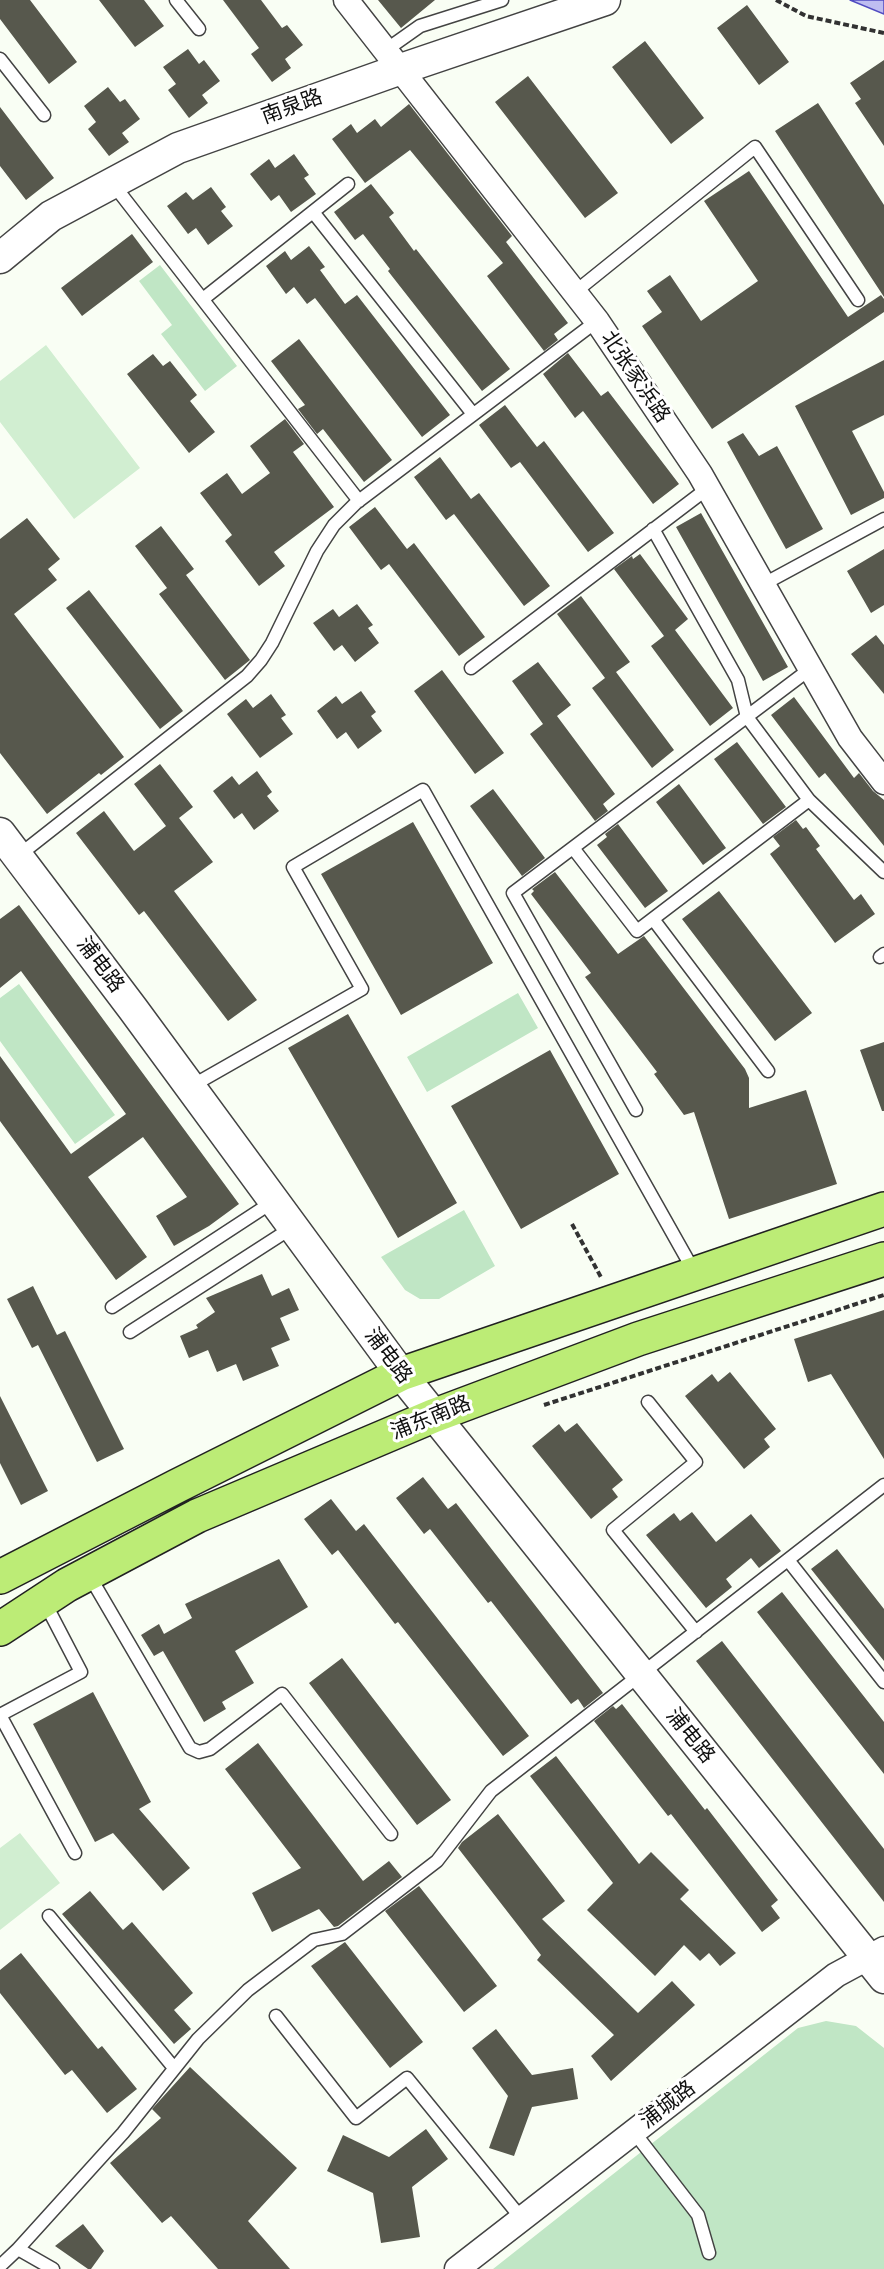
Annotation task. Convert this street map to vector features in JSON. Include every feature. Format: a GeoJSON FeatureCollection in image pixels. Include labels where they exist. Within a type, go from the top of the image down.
{"type":"FeatureCollection","features":[{"type":"Feature","properties":{"kind":"main road"},"geometry":{"type":"LineString","coordinates":[[0,1577],[401,1374],[884,1209]]}},
{"type":"Feature","properties":{"kind":"main road","name":"浦东南路"},"geometry":{"type":"LineString","coordinates":[[0,1629],[88,1574],[197,1516],[433,1416],[638,1339],[884,1259]]}},
{"type":"Feature","properties":{"kind":"street","name":"北张家浜路"},"geometry":{"type":"LineString","coordinates":[[346,0],[597,321],[708,488],[850,738],[884,782]]}},
{"type":"Feature","properties":{"kind":"street","name":"南泉路"},"geometry":{"type":"LineString","coordinates":[[0,258],[51,216],[178,148],[394,60],[605,0]]}},
{"type":"Feature","properties":{"kind":"street","name":"浦电路"},"geometry":{"type":"LineString","coordinates":[[0,833],[433,1416],[641,1674],[879,1962]]}},
{"type":"Feature","properties":{"kind":"street","name":"浦城路"},"geometry":{"type":"LineString","coordinates":[[457,2269],[836,1975],[879,1962]]}},
{"type":"Feature","properties":{"kind":"lane"},"geometry":{"type":"LineString","coordinates":[[177,0],[199,29]]}},
{"type":"Feature","properties":{"kind":"lane"},"geometry":{"type":"LineString","coordinates":[[394,60],[420,26],[502,0]]}},
{"type":"Feature","properties":{"kind":"lane"},"geometry":{"type":"LineString","coordinates":[[0,59],[44,115]]}},
{"type":"Feature","properties":{"kind":"lane"},"geometry":{"type":"LineString","coordinates":[[575,292],[755,147],[858,300]]}},
{"type":"Feature","properties":{"kind":"lane"},"geometry":{"type":"LineString","coordinates":[[113,184],[359,501]]}},
{"type":"Feature","properties":{"kind":"lane"},"geometry":{"type":"LineString","coordinates":[[202,298],[348,184]]}},
{"type":"Feature","properties":{"kind":"lane"},"geometry":{"type":"LineString","coordinates":[[313,212],[473,414]]}},
{"type":"Feature","properties":{"kind":"lane"},"geometry":{"type":"LineString","coordinates":[[18,856],[247,676],[261,660],[272,642],[317,551],[334,525],[359,501],[597,321]]}},
{"type":"Feature","properties":{"kind":"lane"},"geometry":{"type":"LineString","coordinates":[[471,668],[708,488]]}},
{"type":"Feature","properties":{"kind":"lane"},"geometry":{"type":"LineString","coordinates":[[762,585],[884,519]]}},
{"type":"Feature","properties":{"kind":"lane"},"geometry":{"type":"LineString","coordinates":[[653,529],[738,681],[747,717],[809,800],[884,872]]}},
{"type":"Feature","properties":{"kind":"lane"},"geometry":{"type":"LineString","coordinates":[[636,1110],[513,892],[810,669]]}},
{"type":"Feature","properties":{"kind":"lane"},"geometry":{"type":"LineString","coordinates":[[190,1087],[362,989],[293,867],[423,790],[696,1274]]}},
{"type":"Feature","properties":{"kind":"lane"},"geometry":{"type":"LineString","coordinates":[[573,848],[637,931],[809,800]]}},
{"type":"Feature","properties":{"kind":"lane"},"geometry":{"type":"LineString","coordinates":[[653,919],[768,1071]]}},
{"type":"Feature","properties":{"kind":"lane"},"geometry":{"type":"LineString","coordinates":[[112,1307],[274,1201]]}},
{"type":"Feature","properties":{"kind":"lane"},"geometry":{"type":"LineString","coordinates":[[130,1332],[293,1227]]}},
{"type":"Feature","properties":{"kind":"lane"},"geometry":{"type":"LineString","coordinates":[[648,1402],[696,1462],[613,1530],[696,1632]]}},
{"type":"Feature","properties":{"kind":"lane"},"geometry":{"type":"LineString","coordinates":[[0,2266],[123,2133],[198,2039],[248,1990],[314,1940],[342,1934],[437,1861],[491,1791],[884,1485]]}},
{"type":"Feature","properties":{"kind":"lane"},"geometry":{"type":"LineString","coordinates":[[788,1560],[884,1682]]}},
{"type":"Feature","properties":{"kind":"lane"},"geometry":{"type":"LineString","coordinates":[[88,1574],[190,1748],[200,1752],[210,1749],[282,1694],[391,1834]]}},
{"type":"Feature","properties":{"kind":"lane"},"geometry":{"type":"LineString","coordinates":[[44,1600],[81,1672],[0,1715],[75,1853]]}},
{"type":"Feature","properties":{"kind":"lane"},"geometry":{"type":"LineString","coordinates":[[49,1916],[174,2068]]}},
{"type":"Feature","properties":{"kind":"lane"},"geometry":{"type":"LineString","coordinates":[[276,2016],[356,2118],[407,2078],[522,2219]]}},
{"type":"Feature","properties":{"kind":"lane"},"geometry":{"type":"LineString","coordinates":[[634,2132],[698,2215],[709,2253]]}},
{"type":"Feature","properties":{"kind":"lane"},"geometry":{"type":"LineString","coordinates":[[18,2249],[53,2269]]}},
{"type":"Feature","properties":{"kind":"path"},"geometry":{"type":"LineString","coordinates":[[776,0],[806,16],[884,33]]}},
{"type":"Feature","properties":{"kind":"path"},"geometry":{"type":"LineString","coordinates":[[572,1224],[603,1281],[610,1302]]}},
{"type":"Feature","properties":{"kind":"path"},"geometry":{"type":"LineString","coordinates":[[538,1407],[884,1295]]}},
{"type":"Feature","properties":{"kind":"green space"},"geometry":{"type":"Polygon","coordinates":[[[160,265],[237,366],[205,391],[161,334],[172,325],[139,281],[160,265]]]}},
{"type":"Feature","properties":{"kind":"green space"},"geometry":{"type":"Polygon","coordinates":[[[46,345],[140,468],[74,519],[0,422],[0,381],[46,345]]]}},
{"type":"Feature","properties":{"kind":"green space"},"geometry":{"type":"Polygon","coordinates":[[[19,984],[115,1115],[75,1144],[0,1041],[0,998],[19,984]]]}},
{"type":"Feature","properties":{"kind":"green space"},"geometry":{"type":"Polygon","coordinates":[[[518,993],[538,1028],[427,1092],[407,1057],[518,993]]]}},
{"type":"Feature","properties":{"kind":"green space"},"geometry":{"type":"Polygon","coordinates":[[[464,1210],[495,1266],[439,1299],[420,1299],[405,1290],[381,1257],[464,1210]]]}},
{"type":"Feature","properties":{"kind":"green space"},"geometry":{"type":"Polygon","coordinates":[[[20,1833],[60,1883],[0,1930],[0,1848],[20,1833]]]}},
{"type":"Feature","properties":{"kind":"green space"},"geometry":{"type":"Polygon","coordinates":[[[826,2021],[856,2026],[884,2048],[884,2269],[493,2269],[798,2028],[826,2021]]]}},
{"type":"Feature","properties":{"kind":"water"},"geometry":{"type":"Polygon","coordinates":[[[850,0],[884,0],[884,14],[850,0]]]}},
{"type":"Feature","properties":{"kind":"building"},"geometry":{"type":"Polygon","coordinates":[[[0,0],[30,0],[77,62],[49,84],[0,19],[0,0]]]}},
{"type":"Feature","properties":{"kind":"building"},"geometry":{"type":"Polygon","coordinates":[[[99,0],[144,0],[164,26],[135,47],[99,0]]]}},
{"type":"Feature","properties":{"kind":"building"},"geometry":{"type":"Polygon","coordinates":[[[223,0],[261,0],[282,28],[287,25],[303,45],[285,59],[291,68],[272,82],[251,54],[259,48],[223,0]]]}},
{"type":"Feature","properties":{"kind":"building"},"geometry":{"type":"Polygon","coordinates":[[[378,0],[435,0],[401,28],[378,0]]]}},
{"type":"Feature","properties":{"kind":"building"},"geometry":{"type":"Polygon","coordinates":[[[747,5],[789,62],[759,85],[717,28],[747,5]]]}},
{"type":"Feature","properties":{"kind":"building"},"geometry":{"type":"Polygon","coordinates":[[[645,41],[704,118],[671,144],[612,67],[645,41]]]}},
{"type":"Feature","properties":{"kind":"building"},"geometry":{"type":"Polygon","coordinates":[[[188,49],[199,64],[204,60],[220,81],[202,95],[208,103],[189,118],[168,90],[176,84],[163,67],[188,49]]]}},
{"type":"Feature","properties":{"kind":"building"},"geometry":{"type":"Polygon","coordinates":[[[884,60],[884,146],[855,103],[861,99],[850,83],[884,60]]]}},
{"type":"Feature","properties":{"kind":"building"},"geometry":{"type":"Polygon","coordinates":[[[528,76],[618,193],[585,218],[495,102],[528,76]]]}},
{"type":"Feature","properties":{"kind":"building"},"geometry":{"type":"Polygon","coordinates":[[[108,87],[120,102],[125,99],[140,119],[122,133],[129,142],[109,156],[88,129],[96,122],[84,106],[108,87]]]}},
{"type":"Feature","properties":{"kind":"building"},"geometry":{"type":"Polygon","coordinates":[[[818,103],[884,205],[884,297],[775,131],[818,103]]]}},
{"type":"Feature","properties":{"kind":"building"},"geometry":{"type":"Polygon","coordinates":[[[409,104],[512,236],[506,242],[568,323],[554,334],[558,340],[544,351],[487,276],[503,263],[410,150],[365,183],[332,139],[351,124],[357,133],[375,119],[381,127],[409,104]]]}},
{"type":"Feature","properties":{"kind":"building"},"geometry":{"type":"Polygon","coordinates":[[[0,107],[54,178],[26,200],[0,166],[0,107]]]}},
{"type":"Feature","properties":{"kind":"building"},"geometry":{"type":"Polygon","coordinates":[[[294,154],[309,175],[304,178],[316,194],[291,212],[279,195],[271,201],[250,174],[269,159],[275,168],[294,154]]]}},
{"type":"Feature","properties":{"kind":"building"},"geometry":{"type":"Polygon","coordinates":[[[749,171],[848,317],[881,295],[884,299],[884,312],[712,429],[642,326],[662,312],[647,291],[670,275],[701,321],[758,281],[704,201],[749,171]]]}},
{"type":"Feature","properties":{"kind":"building"},"geometry":{"type":"Polygon","coordinates":[[[371,184],[394,213],[389,217],[414,251],[416,249],[510,369],[482,391],[388,271],[390,269],[363,234],[355,240],[334,212],[371,184]]]}},
{"type":"Feature","properties":{"kind":"building"},"geometry":{"type":"Polygon","coordinates":[[[211,187],[226,207],[221,211],[233,226],[208,245],[196,228],[188,234],[167,206],[186,192],[193,200],[211,187]]]}},
{"type":"Feature","properties":{"kind":"building"},"geometry":{"type":"Polygon","coordinates":[[[132,234],[153,262],[82,316],[61,288],[132,234]]]}},
{"type":"Feature","properties":{"kind":"building"},"geometry":{"type":"Polygon","coordinates":[[[309,246],[325,267],[320,270],[345,304],[357,295],[450,415],[422,437],[315,298],[307,304],[294,287],[286,294],[266,266],[285,251],[291,260],[309,246]]]}},
{"type":"Feature","properties":{"kind":"building"},"geometry":{"type":"Polygon","coordinates":[[[299,339],[392,460],[364,482],[323,429],[317,434],[298,409],[305,405],[271,361],[299,339]]]}},
{"type":"Feature","properties":{"kind":"building"},"geometry":{"type":"Polygon","coordinates":[[[568,353],[601,396],[608,391],[679,484],[653,504],[583,411],[575,418],[543,374],[568,353]]]}},
{"type":"Feature","properties":{"kind":"building"},"geometry":{"type":"Polygon","coordinates":[[[153,354],[163,366],[170,361],[197,395],[190,401],[215,432],[189,453],[127,374],[153,354]]]}},
{"type":"Feature","properties":{"kind":"building"},"geometry":{"type":"Polygon","coordinates":[[[884,360],[884,415],[852,431],[884,492],[884,498],[851,515],[795,406],[884,360]]]}},
{"type":"Feature","properties":{"kind":"building"},"geometry":{"type":"Polygon","coordinates":[[[505,405],[537,447],[544,441],[614,533],[588,552],[520,462],[511,468],[479,425],[505,405]]]}},
{"type":"Feature","properties":{"kind":"building"},"geometry":{"type":"Polygon","coordinates":[[[285,419],[304,444],[293,452],[334,507],[274,552],[285,566],[259,586],[225,541],[232,535],[200,493],[227,473],[242,494],[270,473],[250,446],[285,419]]]}},
{"type":"Feature","properties":{"kind":"building"},"geometry":{"type":"Polygon","coordinates":[[[743,433],[759,456],[777,446],[823,529],[786,549],[727,442],[743,433]]]}},
{"type":"Feature","properties":{"kind":"building"},"geometry":{"type":"Polygon","coordinates":[[[440,457],[471,499],[479,493],[550,586],[524,606],[454,514],[446,520],[414,477],[440,457]]]}},
{"type":"Feature","properties":{"kind":"building"},"geometry":{"type":"Polygon","coordinates":[[[375,507],[407,549],[414,543],[485,637],[459,656],[389,564],[381,570],[349,527],[375,507]]]}},
{"type":"Feature","properties":{"kind":"building"},"geometry":{"type":"Polygon","coordinates":[[[701,513],[788,667],[763,681],[676,527],[701,513]]]}},
{"type":"Feature","properties":{"kind":"building"},"geometry":{"type":"Polygon","coordinates":[[[27,518],[60,559],[48,569],[57,580],[14,614],[124,757],[101,775],[99,773],[47,814],[0,753],[0,539],[27,518]]]}},
{"type":"Feature","properties":{"kind":"building"},"geometry":{"type":"Polygon","coordinates":[[[161,526],[194,569],[186,575],[250,660],[225,680],[159,594],[167,588],[135,546],[161,526]]]}},
{"type":"Feature","properties":{"kind":"building"},"geometry":{"type":"Polygon","coordinates":[[[884,549],[884,605],[871,613],[847,571],[884,549]]]}},
{"type":"Feature","properties":{"kind":"building"},"geometry":{"type":"Polygon","coordinates":[[[640,554],[688,619],[675,630],[733,708],[710,726],[651,646],[664,636],[614,569],[632,556],[633,559],[640,554]]]}},
{"type":"Feature","properties":{"kind":"building"},"geometry":{"type":"Polygon","coordinates":[[[89,590],[183,711],[160,729],[66,608],[89,590]]]}},
{"type":"Feature","properties":{"kind":"building"},"geometry":{"type":"Polygon","coordinates":[[[581,596],[630,662],[616,672],[674,750],[652,768],[592,688],[605,678],[557,614],[581,596]]]}},
{"type":"Feature","properties":{"kind":"building"},"geometry":{"type":"Polygon","coordinates":[[[357,604],[373,625],[368,628],[379,643],[355,662],[342,645],[334,651],[313,623],[333,609],[339,617],[357,604]]]}},
{"type":"Feature","properties":{"kind":"building"},"geometry":{"type":"Polygon","coordinates":[[[876,635],[884,645],[884,694],[851,654],[876,635]]]}},
{"type":"Feature","properties":{"kind":"building"},"geometry":{"type":"Polygon","coordinates":[[[538,662],[571,705],[557,716],[615,794],[603,804],[608,811],[595,821],[530,734],[543,724],[512,681],[538,662]]]}},
{"type":"Feature","properties":{"kind":"building"},"geometry":{"type":"Polygon","coordinates":[[[442,670],[504,753],[475,774],[414,691],[442,670]]]}},
{"type":"Feature","properties":{"kind":"building"},"geometry":{"type":"Polygon","coordinates":[[[361,691],[376,712],[371,716],[382,731],[358,749],[346,732],[337,739],[317,711],[336,696],[342,704],[361,691]]]}},
{"type":"Feature","properties":{"kind":"building"},"geometry":{"type":"Polygon","coordinates":[[[271,694],[286,715],[281,718],[293,734],[260,758],[227,714],[246,699],[253,708],[271,694]]]}},
{"type":"Feature","properties":{"kind":"building"},"geometry":{"type":"Polygon","coordinates":[[[794,697],[854,778],[859,773],[873,791],[884,800],[884,846],[825,773],[819,778],[771,715],[794,697]]]}},
{"type":"Feature","properties":{"kind":"building"},"geometry":{"type":"Polygon","coordinates":[[[737,742],[786,807],[763,824],[714,759],[737,742]]]}},
{"type":"Feature","properties":{"kind":"building"},"geometry":{"type":"Polygon","coordinates":[[[160,764],[193,807],[179,818],[213,862],[174,891],[257,1000],[228,1021],[144,911],[139,915],[76,833],[104,811],[134,851],[166,826],[134,784],[160,764]]]}},
{"type":"Feature","properties":{"kind":"building"},"geometry":{"type":"Polygon","coordinates":[[[257,771],[272,792],[267,796],[279,811],[254,830],[242,813],[234,819],[213,791],[232,776],[239,785],[257,771]]]}},
{"type":"Feature","properties":{"kind":"building"},"geometry":{"type":"Polygon","coordinates":[[[679,784],[726,848],[703,865],[656,802],[679,784]]]}},
{"type":"Feature","properties":{"kind":"building"},"geometry":{"type":"Polygon","coordinates":[[[493,789],[545,858],[522,876],[470,806],[493,789]]]}},
{"type":"Feature","properties":{"kind":"building"},"geometry":{"type":"Polygon","coordinates":[[[796,820],[803,829],[806,827],[820,846],[816,849],[854,900],[861,894],[875,914],[835,943],[770,854],[780,846],[773,837],[796,820]]]}},
{"type":"Feature","properties":{"kind":"building"},"geometry":{"type":"Polygon","coordinates":[[[413,822],[493,963],[401,1015],[321,874],[413,822]]]}},
{"type":"Feature","properties":{"kind":"building"},"geometry":{"type":"Polygon","coordinates":[[[618,824],[668,891],[645,908],[597,845],[607,837],[605,834],[618,824]]]}},
{"type":"Feature","properties":{"kind":"building"},"geometry":{"type":"Polygon","coordinates":[[[555,872],[618,954],[644,936],[745,1069],[749,1078],[749,1108],[806,1090],[837,1184],[729,1219],[694,1112],[684,1115],[654,1074],[657,1072],[585,977],[591,973],[531,894],[534,891],[532,889],[555,872]]]}},
{"type":"Feature","properties":{"kind":"building"},"geometry":{"type":"Polygon","coordinates":[[[719,891],[812,1013],[775,1041],[682,919],[719,891]]]}},
{"type":"Feature","properties":{"kind":"building"},"geometry":{"type":"Polygon","coordinates":[[[19,905],[239,1204],[209,1226],[174,1246],[156,1216],[187,1197],[143,1137],[88,1177],[147,1257],[116,1280],[0,1121],[0,1056],[71,1154],[126,1114],[21,971],[0,988],[0,919],[19,905]]]}},
{"type":"Feature","properties":{"kind":"building"},"geometry":{"type":"Polygon","coordinates":[[[348,1014],[457,1203],[398,1238],[288,1048],[348,1014]]]}},
{"type":"Feature","properties":{"kind":"building"},"geometry":{"type":"Polygon","coordinates":[[[884,1042],[884,1111],[882,1111],[860,1050],[884,1042]]]}},
{"type":"Feature","properties":{"kind":"building"},"geometry":{"type":"Polygon","coordinates":[[[550,1050],[619,1174],[521,1229],[451,1106],[550,1050]]]}},
{"type":"Feature","properties":{"kind":"building"},"geometry":{"type":"Polygon","coordinates":[[[262,1274],[272,1296],[289,1288],[299,1310],[280,1318],[290,1340],[271,1348],[279,1366],[243,1381],[236,1364],[217,1372],[208,1350],[189,1358],[180,1336],[198,1328],[196,1325],[215,1312],[206,1298],[262,1274]]]}},
{"type":"Feature","properties":{"kind":"building"},"geometry":{"type":"Polygon","coordinates":[[[33,1286],[57,1335],[65,1331],[124,1449],[97,1462],[38,1345],[32,1348],[7,1299],[33,1286]]]}},
{"type":"Feature","properties":{"kind":"building"},"geometry":{"type":"Polygon","coordinates":[[[884,1310],[884,1459],[831,1374],[808,1382],[794,1339],[884,1310]]]}},
{"type":"Feature","properties":{"kind":"building"},"geometry":{"type":"Polygon","coordinates":[[[730,1372],[776,1429],[764,1439],[770,1447],[744,1469],[685,1396],[712,1374],[718,1382],[730,1372]]]}},
{"type":"Feature","properties":{"kind":"building"},"geometry":{"type":"Polygon","coordinates":[[[0,1396],[48,1491],[21,1505],[0,1463],[0,1396]]]}},
{"type":"Feature","properties":{"kind":"building"},"geometry":{"type":"Polygon","coordinates":[[[577,1423],[623,1480],[612,1489],[618,1497],[591,1519],[532,1446],[559,1424],[565,1432],[577,1423]]]}},
{"type":"Feature","properties":{"kind":"building"},"geometry":{"type":"Polygon","coordinates":[[[423,1477],[448,1509],[456,1503],[603,1693],[584,1708],[578,1699],[571,1704],[491,1601],[488,1603],[430,1529],[424,1534],[396,1498],[423,1477]]]}},
{"type":"Feature","properties":{"kind":"building"},"geometry":{"type":"Polygon","coordinates":[[[331,1499],[356,1531],[364,1524],[529,1736],[503,1756],[398,1622],[395,1624],[338,1550],[332,1555],[304,1519],[331,1499]]]}},
{"type":"Feature","properties":{"kind":"building"},"geometry":{"type":"Polygon","coordinates":[[[692,1512],[716,1542],[751,1514],[781,1551],[759,1568],[751,1558],[726,1579],[732,1587],[706,1608],[646,1535],[674,1513],[680,1521],[692,1512]]]}},
{"type":"Feature","properties":{"kind":"building"},"geometry":{"type":"Polygon","coordinates":[[[837,1549],[884,1609],[884,1661],[811,1569],[837,1549]]]}},
{"type":"Feature","properties":{"kind":"building"},"geometry":{"type":"Polygon","coordinates":[[[279,1559],[308,1607],[235,1651],[254,1683],[222,1702],[226,1709],[204,1722],[163,1651],[154,1656],[141,1635],[159,1624],[164,1634],[192,1618],[185,1604],[279,1559]]]}},
{"type":"Feature","properties":{"kind":"building"},"geometry":{"type":"Polygon","coordinates":[[[782,1592],[884,1722],[884,1774],[757,1612],[782,1592]]]}},
{"type":"Feature","properties":{"kind":"building"},"geometry":{"type":"Polygon","coordinates":[[[722,1641],[884,1849],[884,1902],[696,1661],[722,1641]]]}},
{"type":"Feature","properties":{"kind":"building"},"geometry":{"type":"Polygon","coordinates":[[[342,1658],[451,1800],[417,1825],[309,1683],[342,1658]]]}},
{"type":"Feature","properties":{"kind":"building"},"geometry":{"type":"Polygon","coordinates":[[[93,1692],[151,1802],[139,1809],[190,1868],[163,1891],[113,1833],[95,1842],[33,1724],[93,1692]]]}},
{"type":"Feature","properties":{"kind":"building"},"geometry":{"type":"Polygon","coordinates":[[[622,1704],[778,1900],[771,1906],[780,1918],[762,1932],[671,1814],[668,1816],[594,1721],[613,1706],[616,1709],[622,1704]]]}},
{"type":"Feature","properties":{"kind":"building"},"geometry":{"type":"Polygon","coordinates":[[[258,1743],[363,1881],[389,1861],[402,1877],[338,1926],[334,1927],[319,1909],[272,1932],[252,1893],[301,1868],[225,1769],[258,1743]]]}},
{"type":"Feature","properties":{"kind":"building"},"geometry":{"type":"Polygon","coordinates":[[[556,1756],[639,1864],[651,1852],[689,1890],[680,1899],[736,1953],[720,1966],[709,1953],[700,1961],[684,1945],[655,1976],[587,1910],[613,1883],[530,1776],[556,1756]]]}},
{"type":"Feature","properties":{"kind":"building"},"geometry":{"type":"Polygon","coordinates":[[[498,1814],[565,1901],[542,1919],[638,2013],[672,1981],[695,2005],[611,2081],[591,2056],[614,2035],[537,1960],[541,1955],[458,1848],[462,1842],[498,1814]]]}},
{"type":"Feature","properties":{"kind":"building"},"geometry":{"type":"Polygon","coordinates":[[[419,1886],[497,1986],[464,2012],[385,1911],[419,1886]]]}},
{"type":"Feature","properties":{"kind":"building"},"geometry":{"type":"Polygon","coordinates":[[[90,1891],[123,1930],[132,1922],[193,1993],[174,2010],[191,2029],[174,2044],[62,1914],[90,1891]]]}},
{"type":"Feature","properties":{"kind":"building"},"geometry":{"type":"Polygon","coordinates":[[[345,1942],[423,2042],[390,2068],[311,1966],[345,1942]]]}},
{"type":"Feature","properties":{"kind":"building"},"geometry":{"type":"Polygon","coordinates":[[[21,1953],[98,2049],[102,2046],[137,2089],[107,2113],[72,2070],[65,2075],[0,1993],[0,1970],[21,1953]]]}},
{"type":"Feature","properties":{"kind":"building"},"geometry":{"type":"Polygon","coordinates":[[[496,2029],[532,2075],[573,2068],[578,2099],[532,2107],[514,2156],[489,2148],[508,2096],[472,2048],[496,2029]]]}},
{"type":"Feature","properties":{"kind":"building"},"geometry":{"type":"Polygon","coordinates":[[[190,2067],[297,2168],[248,2221],[290,2269],[218,2269],[171,2216],[162,2223],[110,2163],[161,2118],[152,2109],[190,2067]]]}},
{"type":"Feature","properties":{"kind":"building"},"geometry":{"type":"Polygon","coordinates":[[[426,2129],[448,2159],[412,2187],[420,2237],[381,2243],[373,2193],[327,2171],[343,2135],[389,2157],[426,2129]]]}},
{"type":"Feature","properties":{"kind":"building"},"geometry":{"type":"Polygon","coordinates":[[[83,2224],[104,2251],[91,2269],[55,2246],[83,2224]]]}}]}
